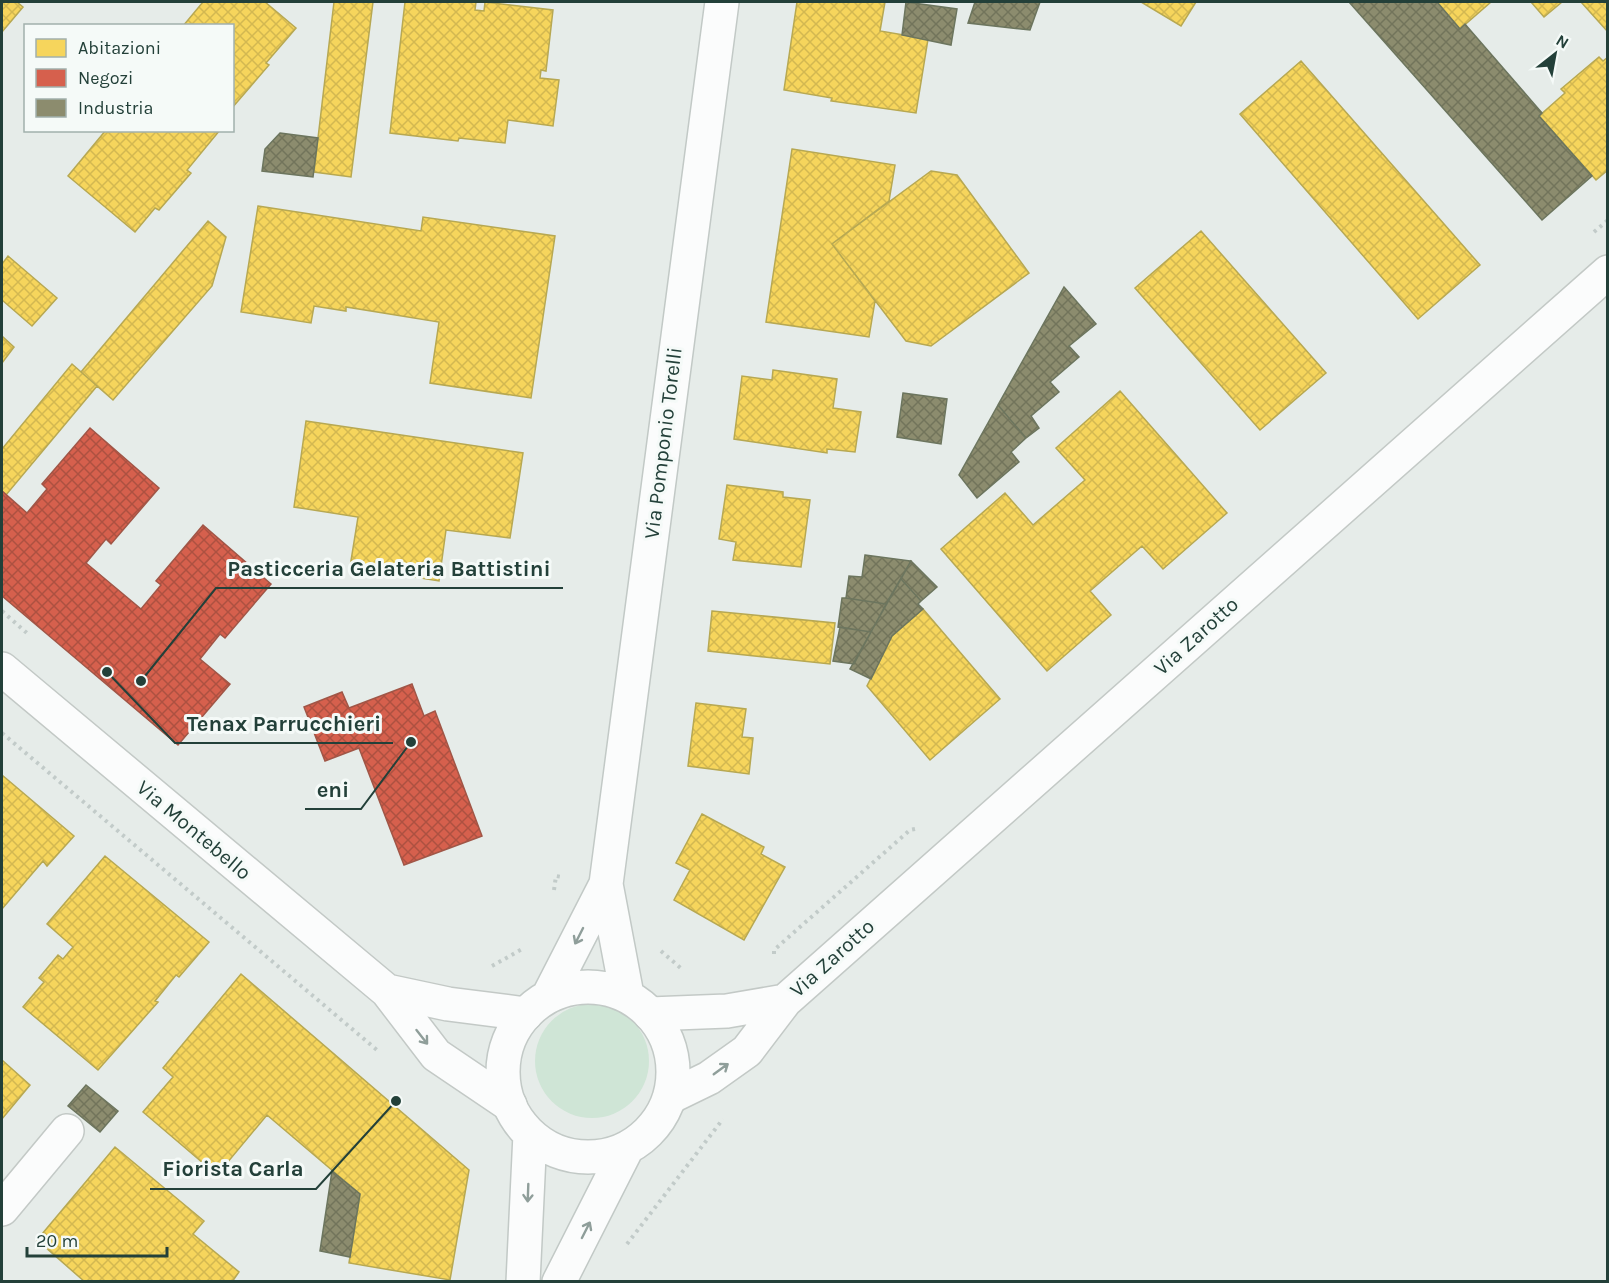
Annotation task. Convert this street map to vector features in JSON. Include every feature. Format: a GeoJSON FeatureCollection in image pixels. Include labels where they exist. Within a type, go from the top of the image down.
{"type":"FeatureCollection","features":[{"type":"Feature","properties":{"kind":"street","name":"Via Pomponio Torelli"},"geometry":{"type":"LineString","coordinates":[[606,884],[639,1005],[664,1032],[671,1053],[673,1075],[670,1097],[654,1127],[627,1148],[603,1156],[576,1157],[552,1149],[530,1134],[518,1121],[505,1089],[504,1057],[512,1034],[537,1006],[606,884],[722,2]]}},
{"type":"Feature","properties":{"kind":"street","name":"Via Zarotto"},"geometry":{"type":"LineString","coordinates":[[670,1097],[709,1078],[747,1051],[785,1001],[1608,272]]}},
{"type":"Feature","properties":{"kind":"street","name":"Via Montebello"},"geometry":{"type":"LineString","coordinates":[[2,669],[387,991],[436,1055],[510,1105]]}},
{"type":"Feature","properties":{"kind":"street"},"geometry":{"type":"LineString","coordinates":[[537,1006],[571,988],[596,987],[639,1005]]}},
{"type":"Feature","properties":{"kind":"street","name":"Via Montebello"},"geometry":{"type":"LineString","coordinates":[[387,991],[448,1004],[537,1006]]}},
{"type":"Feature","properties":{"kind":"street","name":"Via Zarotto"},"geometry":{"type":"LineString","coordinates":[[639,1005],[727,1011],[785,1001]]}},
{"type":"Feature","properties":{"kind":"street"},"geometry":{"type":"LineString","coordinates":[[2,1209],[67,1131]]}},
{"type":"Feature","properties":{"kind":"street"},"geometry":{"type":"LineString","coordinates":[[524,1281],[530,1134]]}},
{"type":"Feature","properties":{"kind":"street"},"geometry":{"type":"LineString","coordinates":[[559,1281],[627,1148]]}},
{"type":"Feature","properties":{"kind":"path"},"geometry":{"type":"LineString","coordinates":[[2,733],[379,1052]]}},
{"type":"Feature","properties":{"kind":"path"},"geometry":{"type":"LineString","coordinates":[[584,1234],[620,1254],[730,1110]]}},
{"type":"Feature","properties":{"kind":"green space"},"geometry":{"type":"Polygon","coordinates":[[[592,1004],[614,1008],[632,1021],[645,1039],[649,1061],[645,1083],[632,1101],[614,1114],[592,1118],[570,1114],[552,1101],[539,1083],[535,1061],[539,1039],[552,1021],[570,1008],[592,1004]]]}},
{"type":"Feature","properties":{"kind":"building: Abitazioni"},"geometry":{"type":"Polygon","coordinates":[[[2,2],[17,2],[23,7],[2,32],[2,2]]]}},
{"type":"Feature","properties":{"kind":"building: Abitazioni"},"geometry":{"type":"Polygon","coordinates":[[[203,2],[265,2],[296,28],[266,63],[269,65],[234,106],[234,24],[185,24],[203,2]]]}},
{"type":"Feature","properties":{"kind":"building: Abitazioni"},"geometry":{"type":"Polygon","coordinates":[[[334,2],[373,2],[351,177],[314,172],[334,2]]]}},
{"type":"Feature","properties":{"kind":"building: Abitazioni"},"geometry":{"type":"Polygon","coordinates":[[[405,2],[476,2],[475,10],[484,11],[485,2],[553,10],[546,71],[541,70],[540,78],[559,80],[553,126],[508,120],[505,143],[459,138],[458,141],[390,133],[405,2]]]}},
{"type":"Feature","properties":{"kind":"building: Abitazioni"},"geometry":{"type":"Polygon","coordinates":[[[797,2],[885,2],[880,31],[928,39],[916,113],[831,101],[832,98],[784,90],[797,2]]]}},
{"type":"Feature","properties":{"kind":"building: Abitazioni"},"geometry":{"type":"Polygon","coordinates":[[[1141,2],[1196,2],[1181,26],[1141,2]]]}},
{"type":"Feature","properties":{"kind":"building: Abitazioni"},"geometry":{"type":"Polygon","coordinates":[[[1437,2],[1491,2],[1460,29],[1437,2]]]}},
{"type":"Feature","properties":{"kind":"building: Abitazioni"},"geometry":{"type":"Polygon","coordinates":[[[1531,2],[1562,2],[1544,17],[1531,2]]]}},
{"type":"Feature","properties":{"kind":"building: Abitazioni"},"geometry":{"type":"Polygon","coordinates":[[[1581,2],[1608,2],[1608,32],[1581,2]]]}},
{"type":"Feature","properties":{"kind":"building: Abitazioni"},"geometry":{"type":"Polygon","coordinates":[[[1599,57],[1603,61],[1608,57],[1608,170],[1596,180],[1539,116],[1565,93],[1561,89],[1599,57]]]}},
{"type":"Feature","properties":{"kind":"building: Abitazioni"},"geometry":{"type":"Polygon","coordinates":[[[1301,61],[1480,265],[1418,319],[1240,114],[1301,61]]]}},
{"type":"Feature","properties":{"kind":"building: Abitazioni"},"geometry":{"type":"Polygon","coordinates":[[[104,132],[218,132],[187,170],[191,173],[159,210],[155,208],[135,232],[68,176],[104,132]]]}},
{"type":"Feature","properties":{"kind":"building: Abitazioni"},"geometry":{"type":"Polygon","coordinates":[[[792,149],[895,165],[889,201],[832,244],[875,301],[869,337],[766,322],[792,149]]]}},
{"type":"Feature","properties":{"kind":"building: Abitazioni"},"geometry":{"type":"Polygon","coordinates":[[[931,171],[957,175],[1029,273],[931,346],[906,341],[832,244],[931,171]]]}},
{"type":"Feature","properties":{"kind":"building: Abitazioni"},"geometry":{"type":"Polygon","coordinates":[[[258,206],[421,231],[423,217],[555,236],[531,398],[430,383],[439,322],[346,307],[346,311],[314,306],[311,323],[241,312],[258,206]]]}},
{"type":"Feature","properties":{"kind":"building: Abitazioni"},"geometry":{"type":"Polygon","coordinates":[[[208,221],[226,237],[212,286],[113,400],[81,372],[208,221]]]}},
{"type":"Feature","properties":{"kind":"building: Abitazioni"},"geometry":{"type":"Polygon","coordinates":[[[1201,231],[1326,373],[1260,430],[1135,288],[1201,231]]]}},
{"type":"Feature","properties":{"kind":"building: Abitazioni"},"geometry":{"type":"Polygon","coordinates":[[[8,256],[57,298],[32,326],[2,300],[2,264],[8,256]]]}},
{"type":"Feature","properties":{"kind":"building: Abitazioni"},"geometry":{"type":"Polygon","coordinates":[[[2,336],[14,347],[2,363],[2,336]]]}},
{"type":"Feature","properties":{"kind":"building: Abitazioni"},"geometry":{"type":"Polygon","coordinates":[[[72,364],[97,386],[6,495],[2,491],[2,449],[72,364]]]}},
{"type":"Feature","properties":{"kind":"building: Abitazioni"},"geometry":{"type":"Polygon","coordinates":[[[773,370],[837,379],[833,408],[861,412],[855,452],[827,449],[827,453],[734,439],[742,376],[772,380],[773,370]]]}},
{"type":"Feature","properties":{"kind":"building: Abitazioni"},"geometry":{"type":"Polygon","coordinates":[[[1120,391],[1227,513],[1163,569],[1142,546],[1090,591],[1111,615],[1047,671],[941,549],[1005,493],[1033,525],[1085,480],[1056,448],[1120,391]]]}},
{"type":"Feature","properties":{"kind":"building: Abitazioni"},"geometry":{"type":"Polygon","coordinates":[[[306,421],[523,453],[510,538],[446,530],[439,581],[350,567],[358,517],[294,507],[306,421]]]}},
{"type":"Feature","properties":{"kind":"building: Abitazioni"},"geometry":{"type":"Polygon","coordinates":[[[727,485],[783,492],[783,497],[810,500],[801,567],[733,560],[736,542],[719,539],[727,485]]]}},
{"type":"Feature","properties":{"kind":"building: Abitazioni"},"geometry":{"type":"Polygon","coordinates":[[[923,609],[1000,699],[930,760],[867,686],[892,636],[923,609]]]}},
{"type":"Feature","properties":{"kind":"building: Abitazioni"},"geometry":{"type":"Polygon","coordinates":[[[712,611],[835,623],[830,664],[708,651],[712,611]]]}},
{"type":"Feature","properties":{"kind":"building: Abitazioni"},"geometry":{"type":"Polygon","coordinates":[[[696,703],[746,709],[742,737],[753,738],[749,774],[688,766],[696,703]]]}},
{"type":"Feature","properties":{"kind":"building: Abitazioni"},"geometry":{"type":"Polygon","coordinates":[[[2,775],[74,836],[47,866],[43,861],[2,909],[2,775]]]}},
{"type":"Feature","properties":{"kind":"building: Abitazioni"},"geometry":{"type":"Polygon","coordinates":[[[702,814],[764,847],[761,854],[785,867],[744,940],[674,900],[690,870],[676,863],[702,814]]]}},
{"type":"Feature","properties":{"kind":"building: Abitazioni"},"geometry":{"type":"Polygon","coordinates":[[[105,856],[209,942],[179,977],[176,975],[155,1001],[158,1002],[98,1070],[23,1007],[44,982],[39,978],[58,955],[63,959],[73,947],[47,924],[105,856]]]}},
{"type":"Feature","properties":{"kind":"building: Abitazioni"},"geometry":{"type":"Polygon","coordinates":[[[241,974],[469,1170],[450,1280],[349,1263],[360,1194],[267,1115],[217,1175],[143,1112],[173,1077],[163,1068],[241,974]]]}},
{"type":"Feature","properties":{"kind":"building: Abitazioni"},"geometry":{"type":"Polygon","coordinates":[[[2,1060],[30,1085],[2,1119],[2,1060]]]}},
{"type":"Feature","properties":{"kind":"building: Abitazioni"},"geometry":{"type":"Polygon","coordinates":[[[115,1147],[204,1221],[193,1234],[239,1272],[232,1282],[85,1282],[37,1240],[115,1147]]]}},
{"type":"Feature","properties":{"kind":"building: Negozi"},"geometry":{"type":"Polygon","coordinates":[[[90,428],[159,488],[111,544],[106,539],[86,563],[141,609],[161,585],[156,581],[203,525],[271,584],[225,638],[220,634],[200,659],[230,684],[178,745],[2,596],[2,491],[27,513],[47,489],[42,484],[90,428]]]}},
{"type":"Feature","properties":{"kind":"building: Negozi"},"geometry":{"type":"Polygon","coordinates":[[[412,684],[424,716],[435,711],[482,836],[404,865],[359,748],[325,761],[304,707],[342,692],[349,708],[412,684]]]}},
{"type":"Feature","properties":{"kind":"building: Industria"},"geometry":{"type":"Polygon","coordinates":[[[906,2],[957,9],[951,45],[902,35],[906,2]]]}},
{"type":"Feature","properties":{"kind":"building: Industria"},"geometry":{"type":"Polygon","coordinates":[[[975,2],[1040,2],[1030,30],[968,23],[975,2]]]}},
{"type":"Feature","properties":{"kind":"building: Industria"},"geometry":{"type":"Polygon","coordinates":[[[1349,2],[1437,2],[1460,29],[1465,24],[1542,113],[1539,116],[1592,176],[1542,220],[1349,2]]]}},
{"type":"Feature","properties":{"kind":"building: Industria"},"geometry":{"type":"Polygon","coordinates":[[[280,133],[318,138],[313,177],[262,171],[265,149],[280,133]]]}},
{"type":"Feature","properties":{"kind":"building: Industria"},"geometry":{"type":"Polygon","coordinates":[[[1064,287],[1096,324],[1069,346],[1079,357],[1050,382],[1059,392],[1031,416],[1039,428],[1026,438],[998,405],[1064,287]]]}},
{"type":"Feature","properties":{"kind":"building: Industria"},"geometry":{"type":"Polygon","coordinates":[[[903,393],[947,399],[941,444],[897,437],[903,393]]]}},
{"type":"Feature","properties":{"kind":"building: Industria"},"geometry":{"type":"Polygon","coordinates":[[[998,405],[1026,438],[1011,452],[1019,462],[977,498],[959,475],[998,405]]]}},
{"type":"Feature","properties":{"kind":"building: Industria"},"geometry":{"type":"Polygon","coordinates":[[[865,555],[911,561],[886,604],[846,598],[849,576],[862,577],[865,555]]]}},
{"type":"Feature","properties":{"kind":"building: Industria"},"geometry":{"type":"Polygon","coordinates":[[[911,561],[937,587],[921,601],[901,579],[911,561]]]}},
{"type":"Feature","properties":{"kind":"building: Industria"},"geometry":{"type":"Polygon","coordinates":[[[901,579],[921,601],[918,604],[923,609],[892,636],[871,679],[850,669],[901,579]]]}},
{"type":"Feature","properties":{"kind":"building: Industria"},"geometry":{"type":"Polygon","coordinates":[[[842,598],[886,604],[871,632],[838,627],[842,598]]]}},
{"type":"Feature","properties":{"kind":"building: Industria"},"geometry":{"type":"Polygon","coordinates":[[[840,627],[871,632],[854,664],[833,661],[840,627]]]}},
{"type":"Feature","properties":{"kind":"building: Industria"},"geometry":{"type":"Polygon","coordinates":[[[86,1085],[118,1111],[100,1132],[68,1106],[86,1085]]]}},
{"type":"Feature","properties":{"kind":"building: Industria"},"geometry":{"type":"Polygon","coordinates":[[[332,1171],[360,1194],[350,1257],[320,1251],[332,1171]]]}},
{"type":"Feature","properties":{"kind":"place","name":"Tenax Parrucchieri"},"geometry":{"type":"Point","coordinates":[107,672]}},
{"type":"Feature","properties":{"kind":"place","name":"Pasticceria Gelateria Battistini"},"geometry":{"type":"Point","coordinates":[141,681]}},
{"type":"Feature","properties":{"kind":"place","name":"eni"},"geometry":{"type":"Point","coordinates":[411,742]}},
{"type":"Feature","properties":{"kind":"place","name":"Fiorista Carla"},"geometry":{"type":"Point","coordinates":[396,1101]}}]}
